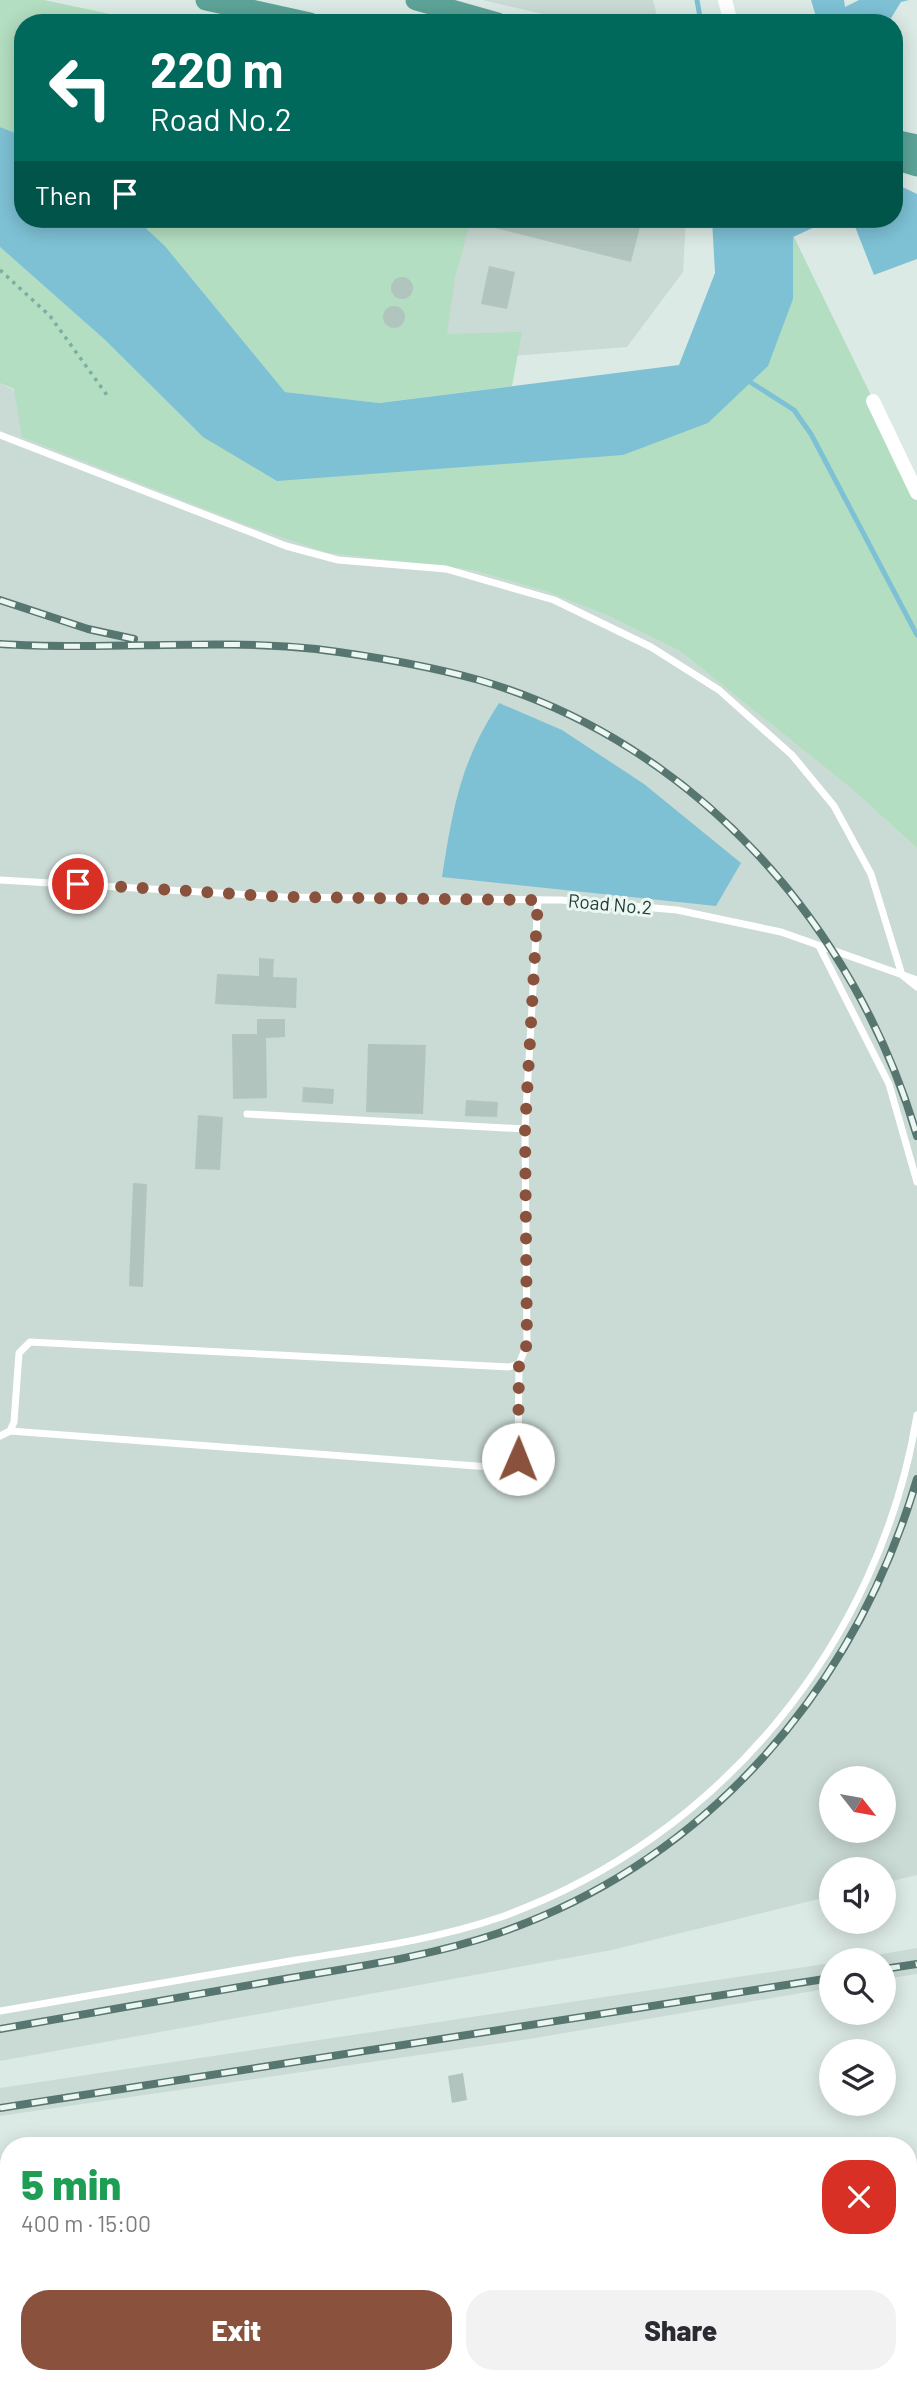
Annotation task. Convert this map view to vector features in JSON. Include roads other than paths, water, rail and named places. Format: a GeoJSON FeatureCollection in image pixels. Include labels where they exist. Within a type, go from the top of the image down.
{"type":"FeatureCollection","features":[{"type":"Feature","properties":{"kind":"main road"},"geometry":{"type":"LineString","coordinates":[[206,0],[269,14]]}},
{"type":"Feature","properties":{"kind":"main road"},"geometry":{"type":"LineString","coordinates":[[416,0],[466,14]]}},
{"type":"Feature","properties":{"kind":"street"},"geometry":{"type":"LineString","coordinates":[[873,401],[917,493]]}},
{"type":"Feature","properties":{"kind":"lane"},"geometry":{"type":"LineString","coordinates":[[0,435],[286,546],[338,561],[446,569],[554,600],[651,647],[719,690],[792,755],[834,806],[871,874],[902,975],[917,987]]}},
{"type":"Feature","properties":{"kind":"lane","name":"Road No.2"},"geometry":{"type":"LineString","coordinates":[[0,880],[284,897],[538,900],[677,910],[781,932],[917,980]]}},
{"type":"Feature","properties":{"kind":"lane"},"geometry":{"type":"LineString","coordinates":[[0,1436],[10,1431],[503,1468],[512,1466],[518,1459],[519,1364],[527,1344],[525,1129],[538,900]]}},
{"type":"Feature","properties":{"kind":"lane"},"geometry":{"type":"LineString","coordinates":[[818,945],[889,1084],[917,1182]]}},
{"type":"Feature","properties":{"kind":"lane"},"geometry":{"type":"LineString","coordinates":[[247,1114],[525,1129]]}},
{"type":"Feature","properties":{"kind":"lane"},"geometry":{"type":"LineString","coordinates":[[10,1431],[14,1422],[19,1353],[30,1342],[509,1367],[519,1364]]}},
{"type":"Feature","properties":{"kind":"lane"},"geometry":{"type":"LineString","coordinates":[[0,2011],[412,1940],[500,1917],[583,1881],[654,1839],[758,1745],[807,1686],[871,1575],[909,1467],[917,1415]]}},
{"type":"Feature","properties":{"kind":"water"},"geometry":{"type":"Polygon","coordinates":[[[811,0],[844,0],[845,7],[859,0],[909,0],[901,2],[894,14],[815,14],[811,0]]]}},
{"type":"Feature","properties":{"kind":"water"},"geometry":{"type":"Polygon","coordinates":[[[0,127],[14,132],[14,228],[146,228],[165,246],[285,392],[379,403],[679,365],[715,273],[712,228],[812,228],[793,237],[793,299],[768,366],[708,423],[623,455],[277,481],[203,437],[104,339],[0,247],[0,127]]]}},
{"type":"Feature","properties":{"kind":"water"},"geometry":{"type":"Polygon","coordinates":[[[903,187],[917,194],[917,259],[874,275],[856,228],[903,228],[903,187]]]}},
{"type":"Feature","properties":{"kind":"water"},"geometry":{"type":"Polygon","coordinates":[[[499,703],[562,730],[644,784],[741,863],[716,906],[442,877],[460,787],[475,746],[499,703]]]}},
{"type":"Feature","properties":{"kind":"waterway"},"geometry":{"type":"LineString","coordinates":[[697,0],[699,14]]}},
{"type":"Feature","properties":{"kind":"waterway"},"geometry":{"type":"LineString","coordinates":[[747,380],[794,410],[811,434],[917,635]]}},
{"type":"Feature","properties":{"kind":"railway"},"geometry":{"type":"LineString","coordinates":[[0,600],[88,629],[134,639]]}},
{"type":"Feature","properties":{"kind":"railway"},"geometry":{"type":"LineString","coordinates":[[0,644],[277,646],[357,655],[479,680],[557,709],[630,748],[696,796],[756,852],[808,916],[853,985],[889,1058],[917,1136]]}},
{"type":"Feature","properties":{"kind":"railway"},"geometry":{"type":"LineString","coordinates":[[0,2029],[369,1965],[448,1948],[499,1933],[575,1901],[644,1861],[707,1812],[764,1757],[813,1695],[855,1628],[890,1556],[917,1479]]}},
{"type":"Feature","properties":{"kind":"railway"},"geometry":{"type":"LineString","coordinates":[[896,1967],[917,1964]]}},
{"type":"Feature","properties":{"kind":"railway"},"geometry":{"type":"LineString","coordinates":[[0,2108],[819,1980]]}}]}
